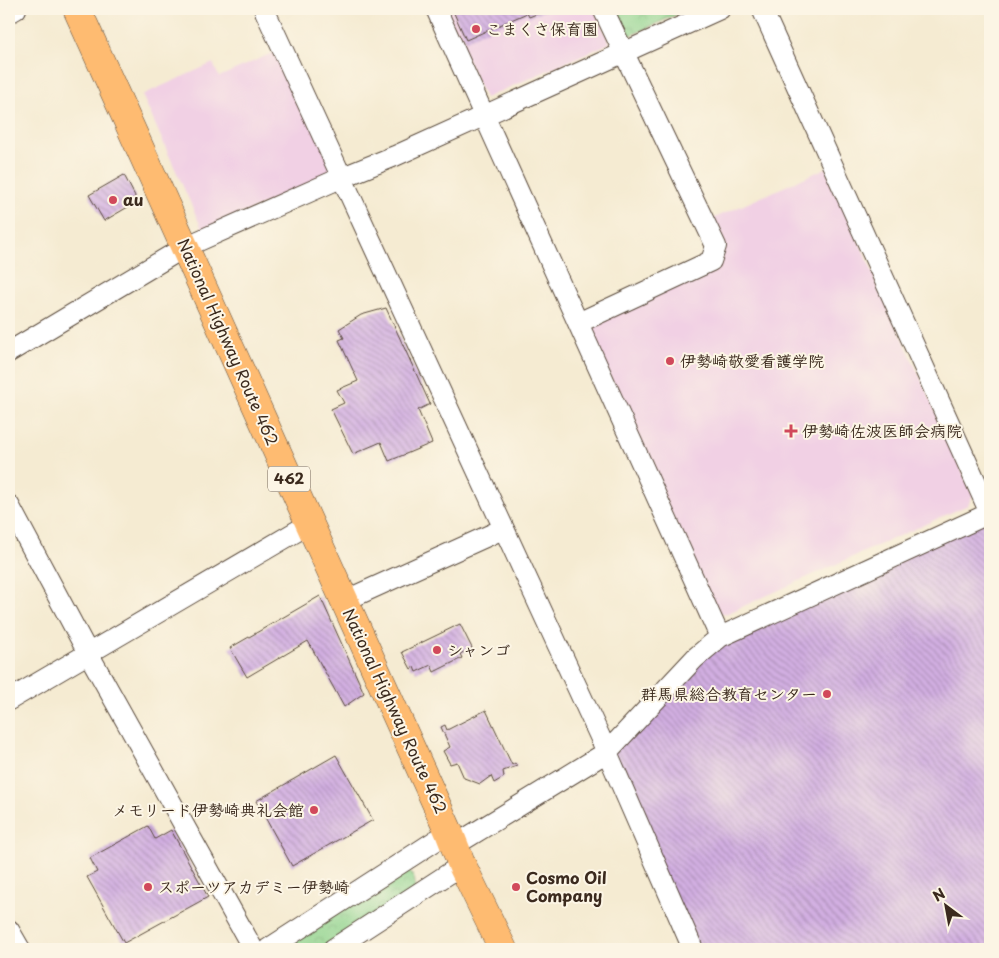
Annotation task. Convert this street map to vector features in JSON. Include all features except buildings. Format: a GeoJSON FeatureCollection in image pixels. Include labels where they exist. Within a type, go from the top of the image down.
{"type":"FeatureCollection","features":[{"type":"Feature","properties":{"kind":"highway","name":"National Highway Route 462"},"geometry":{"type":"LineString","coordinates":[[82,10],[185,247],[502,949]]}},
{"type":"Feature","properties":{"kind":"street"},"geometry":{"type":"LineString","coordinates":[[9,13],[16,9]]}},
{"type":"Feature","properties":{"kind":"street"},"geometry":{"type":"LineString","coordinates":[[264,9],[607,752],[694,949]]}},
{"type":"Feature","properties":{"kind":"street"},"geometry":{"type":"LineString","coordinates":[[436,9],[720,637]]}},
{"type":"Feature","properties":{"kind":"street"},"geometry":{"type":"LineString","coordinates":[[578,323],[711,261],[716,246],[603,9]]}},
{"type":"Feature","properties":{"kind":"street"},"geometry":{"type":"LineString","coordinates":[[9,352],[185,247],[395,156],[720,9]]}},
{"type":"Feature","properties":{"kind":"street"},"geometry":{"type":"LineString","coordinates":[[268,949],[456,847],[607,752],[695,658],[720,637],[990,513],[762,9]]}},
{"type":"Feature","properties":{"kind":"street"},"geometry":{"type":"LineString","coordinates":[[9,505],[88,653],[254,949]]}},
{"type":"Feature","properties":{"kind":"street"},"geometry":{"type":"LineString","coordinates":[[9,700],[309,524]]}},
{"type":"Feature","properties":{"kind":"street"},"geometry":{"type":"LineString","coordinates":[[344,602],[504,529]]}},
{"type":"Feature","properties":{"kind":"street"},"geometry":{"type":"LineString","coordinates":[[334,949],[456,847]]}},
{"type":"Feature","properties":{"kind":"street"},"geometry":{"type":"LineString","coordinates":[[9,930],[20,949]]}},
{"type":"Feature","properties":{"kind":"shaded area"},"geometry":{"type":"Polygon","coordinates":[[[445,9],[594,9],[610,43],[485,98],[445,9]]]}},
{"type":"Feature","properties":{"kind":"shaded area"},"geometry":{"type":"Polygon","coordinates":[[[279,50],[332,166],[326,177],[203,231],[142,95],[213,63],[219,77],[279,50]]]}},
{"type":"Feature","properties":{"kind":"shaded area"},"geometry":{"type":"Polygon","coordinates":[[[826,168],[973,495],[968,505],[726,614],[715,612],[588,328],[716,263],[710,220],[826,168]]]}},
{"type":"Feature","properties":{"kind":"green space"},"geometry":{"type":"Polygon","coordinates":[[[614,9],[689,9],[627,37],[614,9]]]}},
{"type":"Feature","properties":{"kind":"green space"},"geometry":{"type":"Polygon","coordinates":[[[400,871],[409,871],[413,875],[415,882],[414,891],[323,949],[282,949],[400,871]]]}},
{"type":"Feature","properties":{"kind":"place","name":"こまくさ保育園"},"geometry":{"type":"Point","coordinates":[476,29]}},
{"type":"Feature","properties":{"kind":"place","name":"au"},"geometry":{"type":"Point","coordinates":[113,200]}},
{"type":"Feature","properties":{"kind":"place","name":"伊勢崎敬愛看護学院"},"geometry":{"type":"Point","coordinates":[670,361]}},
{"type":"Feature","properties":{"kind":"place","name":"伊勢崎佐波医師会病院"},"geometry":{"type":"Point","coordinates":[791,431]}},
{"type":"Feature","properties":{"kind":"place","name":"シャンゴ"},"geometry":{"type":"Point","coordinates":[437,650]}},
{"type":"Feature","properties":{"kind":"place","name":"群馬県総合教育センター"},"geometry":{"type":"Point","coordinates":[827,694]}},
{"type":"Feature","properties":{"kind":"place","name":"メモリード伊勢崎典礼会館"},"geometry":{"type":"Point","coordinates":[314,810]}},
{"type":"Feature","properties":{"kind":"place","name":"スポーツアカデミー伊勢崎"},"geometry":{"type":"Point","coordinates":[148,887]}},
{"type":"Feature","properties":{"kind":"place","name":"Cosmo Oil Company"},"geometry":{"type":"Point","coordinates":[516,887]}}]}
